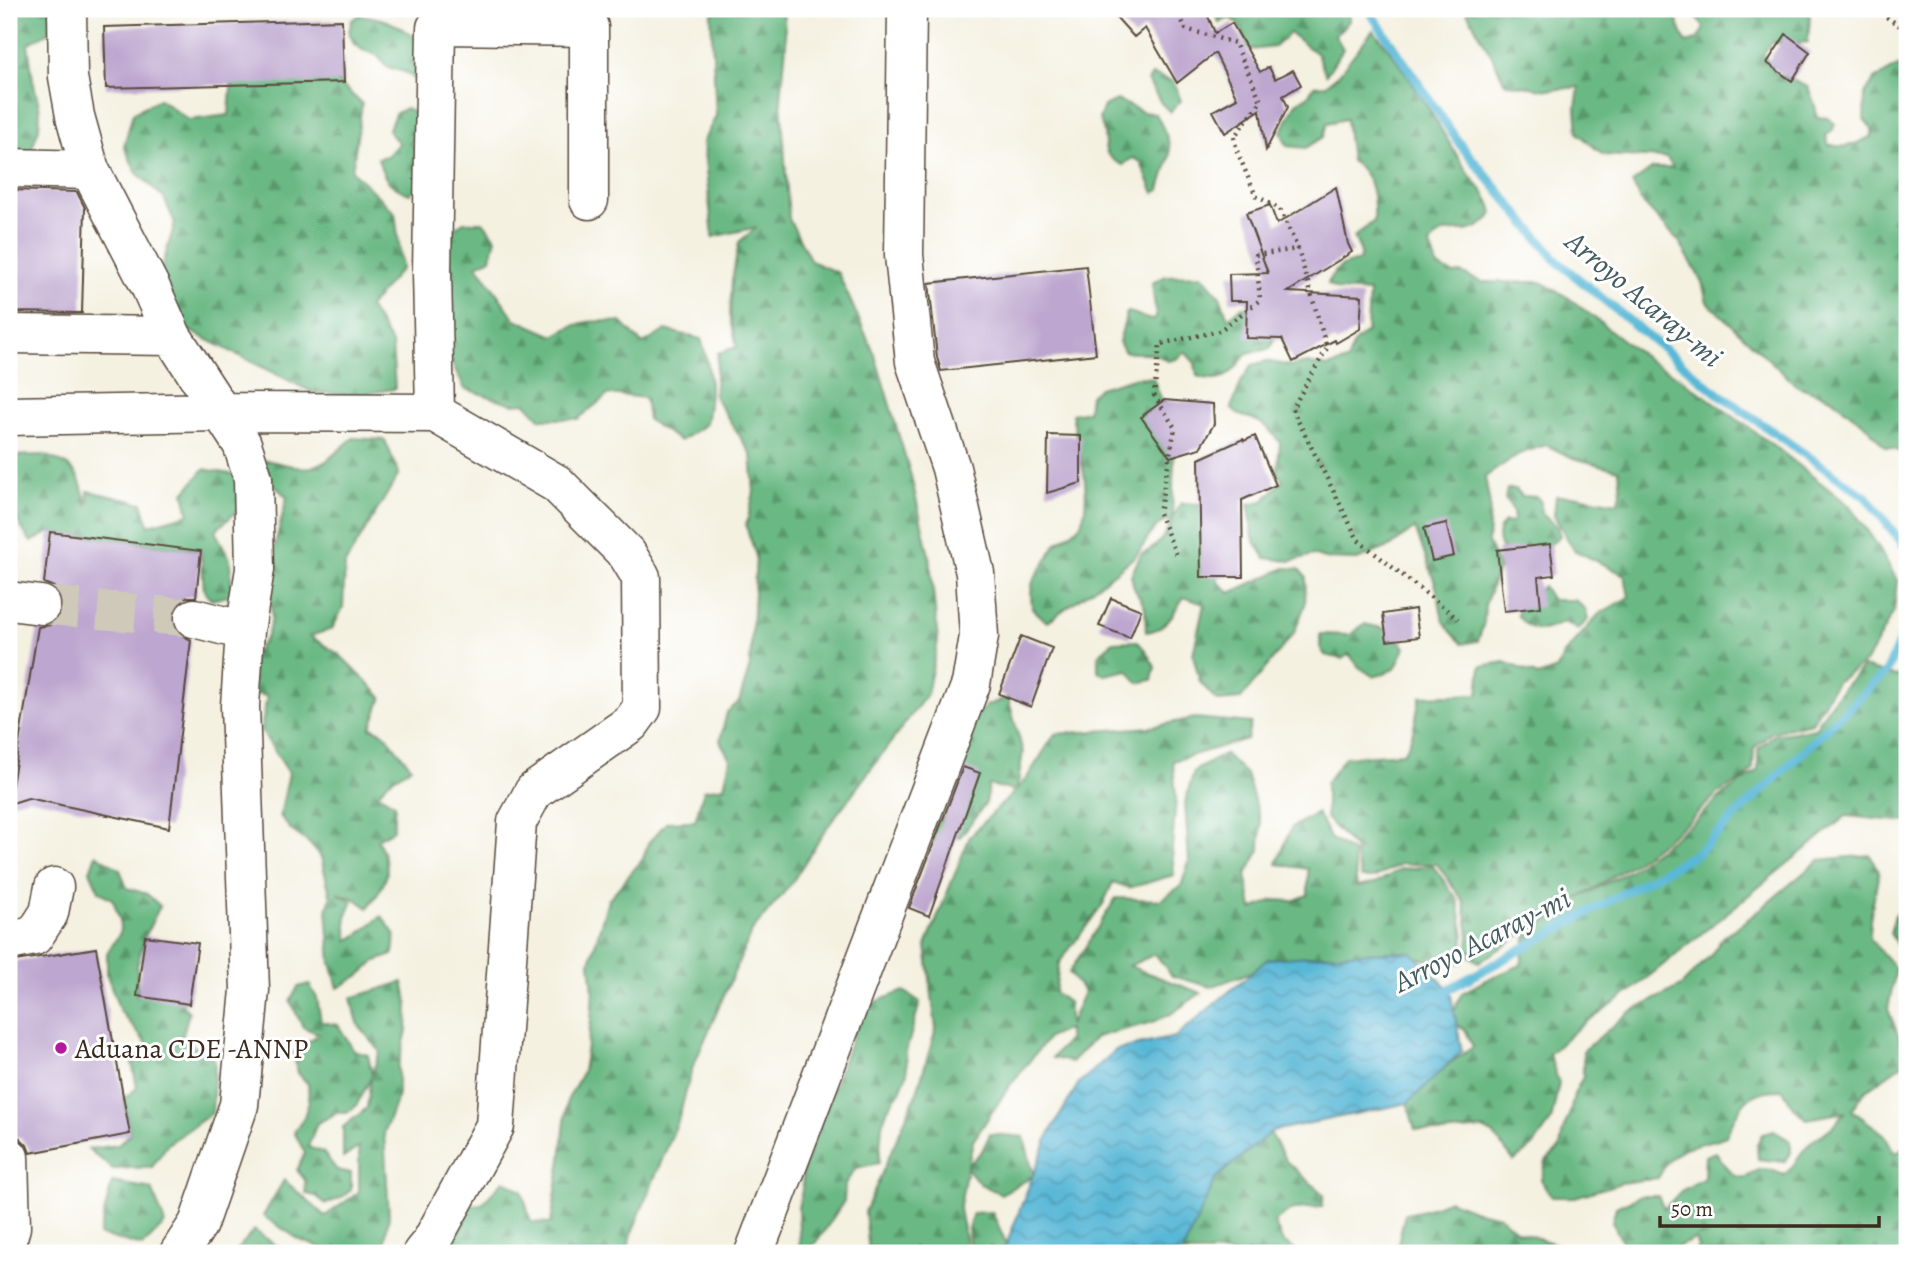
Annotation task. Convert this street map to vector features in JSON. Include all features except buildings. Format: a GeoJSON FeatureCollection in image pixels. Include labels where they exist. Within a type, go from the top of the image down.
{"type":"FeatureCollection","features":[{"type":"Feature","properties":{"kind":"lane"},"geometry":{"type":"LineString","coordinates":[[67,9],[68,77],[75,116],[90,170],[150,286],[172,336],[242,444],[253,478],[255,569],[245,631],[240,706],[250,990],[239,1105],[198,1224],[179,1253]]}},
{"type":"Feature","properties":{"kind":"lane"},"geometry":{"type":"LineString","coordinates":[[754,1253],[971,684],[979,636],[975,573],[951,468],[915,362],[904,255],[907,9]]}},
{"type":"Feature","properties":{"kind":"lane"},"geometry":{"type":"LineString","coordinates":[[435,413],[432,272],[436,28],[440,25],[589,18],[589,200]]}},
{"type":"Feature","properties":{"kind":"lane"},"geometry":{"type":"LineString","coordinates":[[9,168],[90,170]]}},
{"type":"Feature","properties":{"kind":"lane"},"geometry":{"type":"LineString","coordinates":[[9,334],[172,336]]}},
{"type":"Feature","properties":{"kind":"lane"},"geometry":{"type":"LineString","coordinates":[[9,416],[222,412],[435,413],[557,484],[627,554],[641,577],[642,708],[631,723],[534,791],[517,822],[495,1126],[431,1242],[422,1253]]}},
{"type":"Feature","properties":{"kind":"lane"},"geometry":{"type":"LineString","coordinates":[[194,618],[245,631]]}},
{"type":"Feature","properties":{"kind":"lane"},"geometry":{"type":"LineString","coordinates":[[9,941],[34,936],[49,912],[54,887]]}},
{"type":"Feature","properties":{"kind":"lane"},"geometry":{"type":"LineString","coordinates":[[9,1157],[9,1234]]}},
{"type":"Feature","properties":{"kind":"path"},"geometry":{"type":"LineString","coordinates":[[1176,9],[1186,29],[1235,43],[1261,101],[1234,137],[1237,151],[1256,196],[1280,209],[1298,249],[1327,348],[1292,408],[1358,540],[1458,620]]}},
{"type":"Feature","properties":{"kind":"path"},"geometry":{"type":"LineString","coordinates":[[1875,9],[1907,31]]}},
{"type":"Feature","properties":{"kind":"path"},"geometry":{"type":"LineString","coordinates":[[1176,554],[1159,513],[1175,428],[1154,395],[1160,344],[1219,331],[1260,300],[1256,256],[1298,249]]}},
{"type":"Feature","properties":{"kind":"green space"},"geometry":{"type":"Polygon","coordinates":[[[9,9],[52,9],[49,32],[28,44],[40,110],[39,128],[31,151],[9,162],[9,9]]]}},
{"type":"Feature","properties":{"kind":"green space"},"geometry":{"type":"Polygon","coordinates":[[[715,9],[783,9],[786,44],[781,100],[789,219],[811,261],[838,273],[875,355],[911,476],[930,560],[938,641],[927,694],[826,829],[791,884],[752,931],[692,1069],[678,1121],[633,1230],[627,1253],[445,1253],[453,1245],[469,1206],[482,1204],[504,1180],[522,1191],[531,1222],[551,1223],[567,1101],[583,1071],[591,1021],[593,991],[590,962],[608,900],[643,859],[648,843],[667,822],[695,821],[704,790],[724,787],[730,759],[720,741],[727,712],[739,702],[750,666],[756,556],[746,526],[754,492],[751,454],[714,396],[718,353],[737,347],[730,315],[732,280],[739,242],[757,227],[713,237],[703,142],[716,116],[711,16],[715,9]]]}},
{"type":"Feature","properties":{"kind":"green space"},"geometry":{"type":"Polygon","coordinates":[[[1212,9],[1351,9],[1349,21],[1335,35],[1343,49],[1326,75],[1317,54],[1290,33],[1274,47],[1250,50],[1238,24],[1231,18],[1219,22],[1212,9]]]}},
{"type":"Feature","properties":{"kind":"green space"},"geometry":{"type":"Polygon","coordinates":[[[1465,9],[1650,9],[1646,14],[1675,16],[1686,43],[1697,40],[1704,28],[1697,18],[1698,9],[1807,9],[1810,17],[1808,42],[1772,42],[1763,54],[1775,73],[1808,87],[1817,117],[1828,118],[1835,124],[1826,136],[1828,144],[1834,146],[1851,145],[1872,136],[1872,129],[1864,119],[1865,94],[1875,79],[1904,63],[1907,65],[1907,456],[1885,447],[1867,427],[1831,398],[1797,386],[1707,302],[1702,282],[1679,241],[1640,200],[1632,183],[1653,168],[1673,168],[1667,158],[1603,155],[1578,133],[1576,107],[1579,87],[1549,90],[1505,83],[1465,9]]]}},
{"type":"Feature","properties":{"kind":"green space"},"geometry":{"type":"Polygon","coordinates":[[[360,15],[389,22],[419,38],[419,82],[405,72],[387,67],[377,55],[354,44],[349,32],[352,20],[360,15]]]}},
{"type":"Feature","properties":{"kind":"green space"},"geometry":{"type":"Polygon","coordinates":[[[1373,30],[1412,81],[1492,208],[1493,214],[1477,228],[1443,233],[1434,239],[1430,245],[1437,266],[1453,274],[1461,273],[1482,282],[1541,282],[1569,298],[1651,362],[1676,375],[1777,448],[1850,506],[1878,546],[1897,580],[1894,611],[1866,662],[1836,682],[1812,723],[1772,732],[1754,748],[1753,769],[1745,778],[1717,794],[1687,823],[1634,863],[1577,899],[1629,871],[1694,822],[1721,796],[1758,771],[1758,749],[1774,735],[1815,729],[1825,711],[1863,667],[1897,677],[1907,665],[1907,822],[1846,816],[1631,991],[1579,1027],[1549,1054],[1559,1083],[1551,1121],[1533,1146],[1514,1161],[1493,1134],[1483,1129],[1442,1133],[1415,1129],[1405,1095],[1473,1047],[1466,1031],[1449,1020],[1462,993],[1521,965],[1527,934],[1553,915],[1479,962],[1467,954],[1469,936],[1464,902],[1437,864],[1401,864],[1373,878],[1361,878],[1354,848],[1326,818],[1326,783],[1345,757],[1403,753],[1412,733],[1421,696],[1478,694],[1481,666],[1505,662],[1538,676],[1557,669],[1564,654],[1599,614],[1629,597],[1625,575],[1574,550],[1554,516],[1556,496],[1578,496],[1617,503],[1621,493],[1619,470],[1573,458],[1546,445],[1519,454],[1485,477],[1490,505],[1488,543],[1499,567],[1485,605],[1484,622],[1478,641],[1463,644],[1444,621],[1434,580],[1415,528],[1391,546],[1357,560],[1324,559],[1313,555],[1291,561],[1265,558],[1253,538],[1249,504],[1263,501],[1283,481],[1277,473],[1278,440],[1263,424],[1239,415],[1231,408],[1242,380],[1252,365],[1266,361],[1292,366],[1307,363],[1328,367],[1347,361],[1354,343],[1367,332],[1369,292],[1338,290],[1328,284],[1339,268],[1359,261],[1361,252],[1354,237],[1374,221],[1371,187],[1364,173],[1351,161],[1346,119],[1327,123],[1323,137],[1306,148],[1287,146],[1281,132],[1296,103],[1309,95],[1314,86],[1326,85],[1337,76],[1373,30]]]}},
{"type":"Feature","properties":{"kind":"green space"},"geometry":{"type":"Polygon","coordinates":[[[323,68],[362,104],[352,171],[395,213],[402,268],[369,307],[392,344],[395,389],[355,395],[312,392],[180,326],[158,280],[175,223],[164,198],[136,172],[124,146],[133,113],[159,99],[189,120],[229,115],[232,75],[323,68]]]}},
{"type":"Feature","properties":{"kind":"green space"},"geometry":{"type":"Polygon","coordinates":[[[1152,75],[1170,80],[1174,84],[1181,101],[1170,112],[1161,103],[1148,81],[1152,75]]]}},
{"type":"Feature","properties":{"kind":"green space"},"geometry":{"type":"Polygon","coordinates":[[[1117,100],[1143,112],[1156,114],[1167,137],[1169,158],[1160,190],[1154,193],[1140,161],[1132,158],[1123,165],[1106,151],[1103,127],[1099,119],[1104,106],[1117,100]]]}},
{"type":"Feature","properties":{"kind":"green space"},"geometry":{"type":"Polygon","coordinates":[[[406,108],[418,115],[418,137],[410,143],[420,152],[425,174],[410,194],[388,181],[378,158],[387,156],[399,143],[388,131],[395,114],[406,108]]]}},
{"type":"Feature","properties":{"kind":"green space"},"geometry":{"type":"Polygon","coordinates":[[[464,222],[483,222],[496,238],[491,258],[477,265],[515,319],[554,336],[579,324],[602,321],[621,322],[643,344],[666,330],[701,339],[710,382],[706,424],[680,441],[648,420],[645,398],[609,394],[578,419],[541,419],[526,403],[513,404],[465,389],[445,350],[421,326],[452,289],[432,272],[446,233],[464,222]]]}},
{"type":"Feature","properties":{"kind":"green space"},"geometry":{"type":"Polygon","coordinates":[[[1202,275],[1220,296],[1228,318],[1242,307],[1274,313],[1280,324],[1270,349],[1247,353],[1232,372],[1214,379],[1197,376],[1195,363],[1185,352],[1168,361],[1154,354],[1124,351],[1119,342],[1127,312],[1150,320],[1156,317],[1152,283],[1166,276],[1202,275]]]}},
{"type":"Feature","properties":{"kind":"green space"},"geometry":{"type":"Polygon","coordinates":[[[1137,377],[1153,378],[1175,428],[1172,518],[1181,503],[1213,505],[1218,582],[1230,593],[1285,568],[1299,569],[1306,577],[1305,605],[1294,633],[1241,699],[1217,701],[1200,682],[1193,655],[1204,604],[1184,597],[1164,624],[1146,632],[1145,607],[1134,588],[1131,575],[1141,554],[1160,541],[1172,520],[1154,529],[1140,551],[1125,565],[1047,622],[1032,608],[1031,590],[1034,580],[1059,541],[1079,526],[1085,511],[1085,484],[1072,414],[1088,411],[1090,395],[1099,388],[1137,377]]]}},
{"type":"Feature","properties":{"kind":"green space"},"geometry":{"type":"Polygon","coordinates":[[[353,438],[385,440],[399,474],[345,564],[343,608],[332,629],[310,636],[340,655],[382,697],[371,727],[384,733],[411,767],[388,782],[378,794],[395,804],[393,830],[377,839],[387,868],[380,890],[368,908],[354,898],[337,893],[353,901],[346,917],[348,940],[382,916],[395,935],[393,955],[376,961],[360,975],[338,988],[331,963],[327,909],[331,898],[321,857],[309,843],[291,830],[280,816],[289,773],[261,730],[267,696],[255,694],[251,659],[266,638],[272,618],[269,569],[287,497],[265,477],[266,460],[306,469],[325,462],[353,438]]]}},
{"type":"Feature","properties":{"kind":"green space"},"geometry":{"type":"Polygon","coordinates":[[[44,455],[75,472],[87,506],[88,491],[142,503],[149,525],[189,514],[184,493],[204,469],[243,476],[243,506],[215,531],[230,559],[232,595],[212,600],[204,591],[201,551],[50,532],[31,542],[10,502],[9,456],[44,455]]]}},
{"type":"Feature","properties":{"kind":"green space"},"geometry":{"type":"Polygon","coordinates":[[[1507,489],[1516,489],[1522,496],[1537,497],[1541,502],[1541,513],[1557,527],[1560,536],[1541,552],[1531,551],[1526,544],[1521,554],[1504,554],[1498,533],[1505,522],[1513,523],[1514,520],[1512,510],[1505,499],[1507,489]]]}},
{"type":"Feature","properties":{"kind":"green space"},"geometry":{"type":"Polygon","coordinates":[[[1543,586],[1552,600],[1575,600],[1585,609],[1588,619],[1578,630],[1564,622],[1550,628],[1533,629],[1517,615],[1522,601],[1534,596],[1543,586]]]}},
{"type":"Feature","properties":{"kind":"green space"},"geometry":{"type":"Polygon","coordinates":[[[1364,624],[1389,630],[1401,641],[1405,648],[1395,669],[1374,677],[1359,667],[1349,654],[1342,659],[1325,655],[1320,647],[1320,634],[1350,635],[1364,624]]]}},
{"type":"Feature","properties":{"kind":"green space"},"geometry":{"type":"Polygon","coordinates":[[[1137,641],[1155,667],[1152,680],[1138,683],[1128,670],[1105,675],[1098,671],[1098,655],[1113,642],[1137,641]]]}},
{"type":"Feature","properties":{"kind":"green space"},"geometry":{"type":"Polygon","coordinates":[[[1008,698],[1023,752],[1017,789],[1055,734],[1151,727],[1195,718],[1251,723],[1247,739],[1173,761],[1176,798],[1172,848],[1174,875],[1129,888],[1113,882],[1103,904],[1059,963],[1055,993],[1069,1003],[1069,1026],[1084,992],[1069,973],[1116,898],[1160,900],[1181,886],[1189,862],[1185,802],[1194,771],[1225,754],[1246,774],[1261,823],[1260,850],[1246,875],[1252,909],[1274,900],[1292,901],[1308,895],[1308,869],[1277,864],[1291,828],[1317,813],[1330,838],[1353,853],[1357,887],[1376,883],[1401,869],[1433,866],[1458,900],[1464,937],[1461,963],[1436,962],[1390,952],[1268,959],[1254,971],[1211,987],[1172,976],[1155,954],[1129,966],[1201,993],[1171,1014],[1153,1022],[1096,1037],[1071,1062],[1052,1058],[1068,1040],[1068,1029],[1048,1038],[1010,1085],[973,1141],[968,1165],[982,1151],[990,1134],[1024,1137],[1034,1176],[1001,1194],[980,1184],[967,1168],[959,1210],[968,1253],[869,1253],[865,1212],[917,1092],[936,1029],[926,946],[970,836],[1015,791],[989,785],[986,803],[960,837],[943,833],[934,849],[934,827],[947,813],[962,782],[961,745],[968,724],[987,705],[1008,698]]]}},
{"type":"Feature","properties":{"kind":"green space"},"geometry":{"type":"Polygon","coordinates":[[[96,854],[120,870],[127,888],[147,894],[160,906],[145,936],[137,966],[137,996],[172,994],[189,1012],[182,1038],[215,1060],[212,1113],[168,1144],[152,1167],[113,1169],[88,1149],[118,1145],[130,1134],[124,1098],[137,1088],[132,1062],[148,1045],[120,1011],[107,975],[107,953],[120,933],[120,920],[113,900],[99,891],[90,871],[96,854]]]}},
{"type":"Feature","properties":{"kind":"green space"},"geometry":{"type":"Polygon","coordinates":[[[1870,855],[1879,872],[1870,919],[1870,939],[1896,969],[1888,1009],[1902,1045],[1904,1063],[1865,1091],[1852,1110],[1885,1135],[1895,1154],[1907,1145],[1907,1199],[1900,1199],[1898,1205],[1907,1210],[1907,1253],[1695,1253],[1698,1247],[1695,1239],[1670,1253],[1628,1253],[1612,1222],[1616,1207],[1640,1196],[1658,1196],[1664,1209],[1681,1191],[1704,1178],[1705,1156],[1716,1152],[1736,1176],[1746,1177],[1765,1169],[1784,1175],[1808,1145],[1830,1129],[1846,1112],[1807,1119],[1793,1107],[1783,1090],[1752,1096],[1741,1107],[1726,1136],[1679,1151],[1658,1178],[1621,1183],[1575,1197],[1552,1197],[1541,1180],[1546,1161],[1560,1148],[1574,1094],[1583,1077],[1583,1051],[1628,1013],[1681,986],[1711,955],[1722,938],[1819,860],[1870,855]]]}},
{"type":"Feature","properties":{"kind":"green space"},"geometry":{"type":"Polygon","coordinates":[[[1907,902],[1907,949],[1897,945],[1890,933],[1895,915],[1907,902]]]}},
{"type":"Feature","properties":{"kind":"green space"},"geometry":{"type":"Polygon","coordinates":[[[403,982],[408,1005],[407,1031],[398,1066],[398,1095],[384,1133],[389,1216],[384,1247],[331,1252],[300,1240],[263,1216],[284,1180],[325,1216],[359,1192],[359,1147],[343,1158],[343,1127],[367,1108],[371,1078],[356,1106],[347,1113],[337,1113],[317,1123],[308,1147],[323,1152],[337,1170],[351,1173],[351,1190],[326,1204],[316,1196],[306,1194],[305,1180],[297,1170],[305,1153],[294,1132],[304,1117],[309,1101],[308,1084],[298,1073],[293,1053],[319,1034],[303,1027],[290,1001],[298,987],[309,984],[317,998],[321,1022],[338,1025],[354,1051],[368,1055],[372,1074],[380,1051],[359,1026],[351,998],[403,982]]]}},
{"type":"Feature","properties":{"kind":"green space"},"geometry":{"type":"Polygon","coordinates":[[[904,991],[920,1002],[906,1052],[907,1074],[882,1125],[879,1163],[856,1168],[845,1184],[844,1201],[823,1233],[807,1253],[800,1253],[798,1208],[803,1170],[858,1021],[872,1003],[904,991]]]}},
{"type":"Feature","properties":{"kind":"green space"},"geometry":{"type":"Polygon","coordinates":[[[1265,1123],[1286,1161],[1324,1195],[1322,1207],[1293,1209],[1274,1222],[1283,1242],[1300,1253],[1171,1253],[1175,1164],[1265,1123]]]}},
{"type":"Feature","properties":{"kind":"green space"},"geometry":{"type":"Polygon","coordinates":[[[1774,1131],[1791,1141],[1791,1153],[1784,1162],[1758,1159],[1757,1145],[1762,1134],[1774,1131]]]}},
{"type":"Feature","properties":{"kind":"green space"},"geometry":{"type":"Polygon","coordinates":[[[112,1182],[152,1189],[165,1224],[143,1246],[99,1235],[112,1182]]]}},
{"type":"Feature","properties":{"kind":"green space"},"geometry":{"type":"Polygon","coordinates":[[[1449,1200],[1473,1210],[1500,1216],[1517,1231],[1570,1249],[1572,1253],[1390,1253],[1398,1243],[1405,1214],[1425,1210],[1449,1200]]]}},
{"type":"Feature","properties":{"kind":"green space"},"geometry":{"type":"Polygon","coordinates":[[[992,1212],[1007,1245],[997,1253],[970,1253],[968,1228],[973,1213],[992,1212]]]}},
{"type":"Feature","properties":{"kind":"green space"},"geometry":{"type":"Polygon","coordinates":[[[254,1230],[287,1253],[235,1253],[254,1230]]]}},
{"type":"Feature","properties":{"kind":"water"},"geometry":{"type":"Polygon","coordinates":[[[1411,952],[1450,990],[1462,1051],[1408,1103],[1272,1131],[1216,1178],[1182,1253],[1003,1253],[1049,1134],[1079,1083],[1116,1050],[1175,1037],[1268,959],[1411,952]]]}},
{"type":"Feature","properties":{"kind":"waterway","name":"Arroyo Acaray-mi"},"geometry":{"type":"LineString","coordinates":[[1368,9],[1459,143],[1558,262],[1716,392],[1866,497],[1907,549]]}},
{"type":"Feature","properties":{"kind":"waterway","name":"Arroyo Acaray-mi"},"geometry":{"type":"LineString","coordinates":[[1440,994],[1697,853],[1887,671],[1907,624]]}},
{"type":"Feature","properties":{"kind":"tunnel"},"geometry":{"type":"LineString","coordinates":[[41,605],[194,618]]}},
{"type":"Feature","properties":{"kind":"place","name":"Aduana CDE -ANNP"},"geometry":{"type":"Point","coordinates":[61,1048]}}]}
